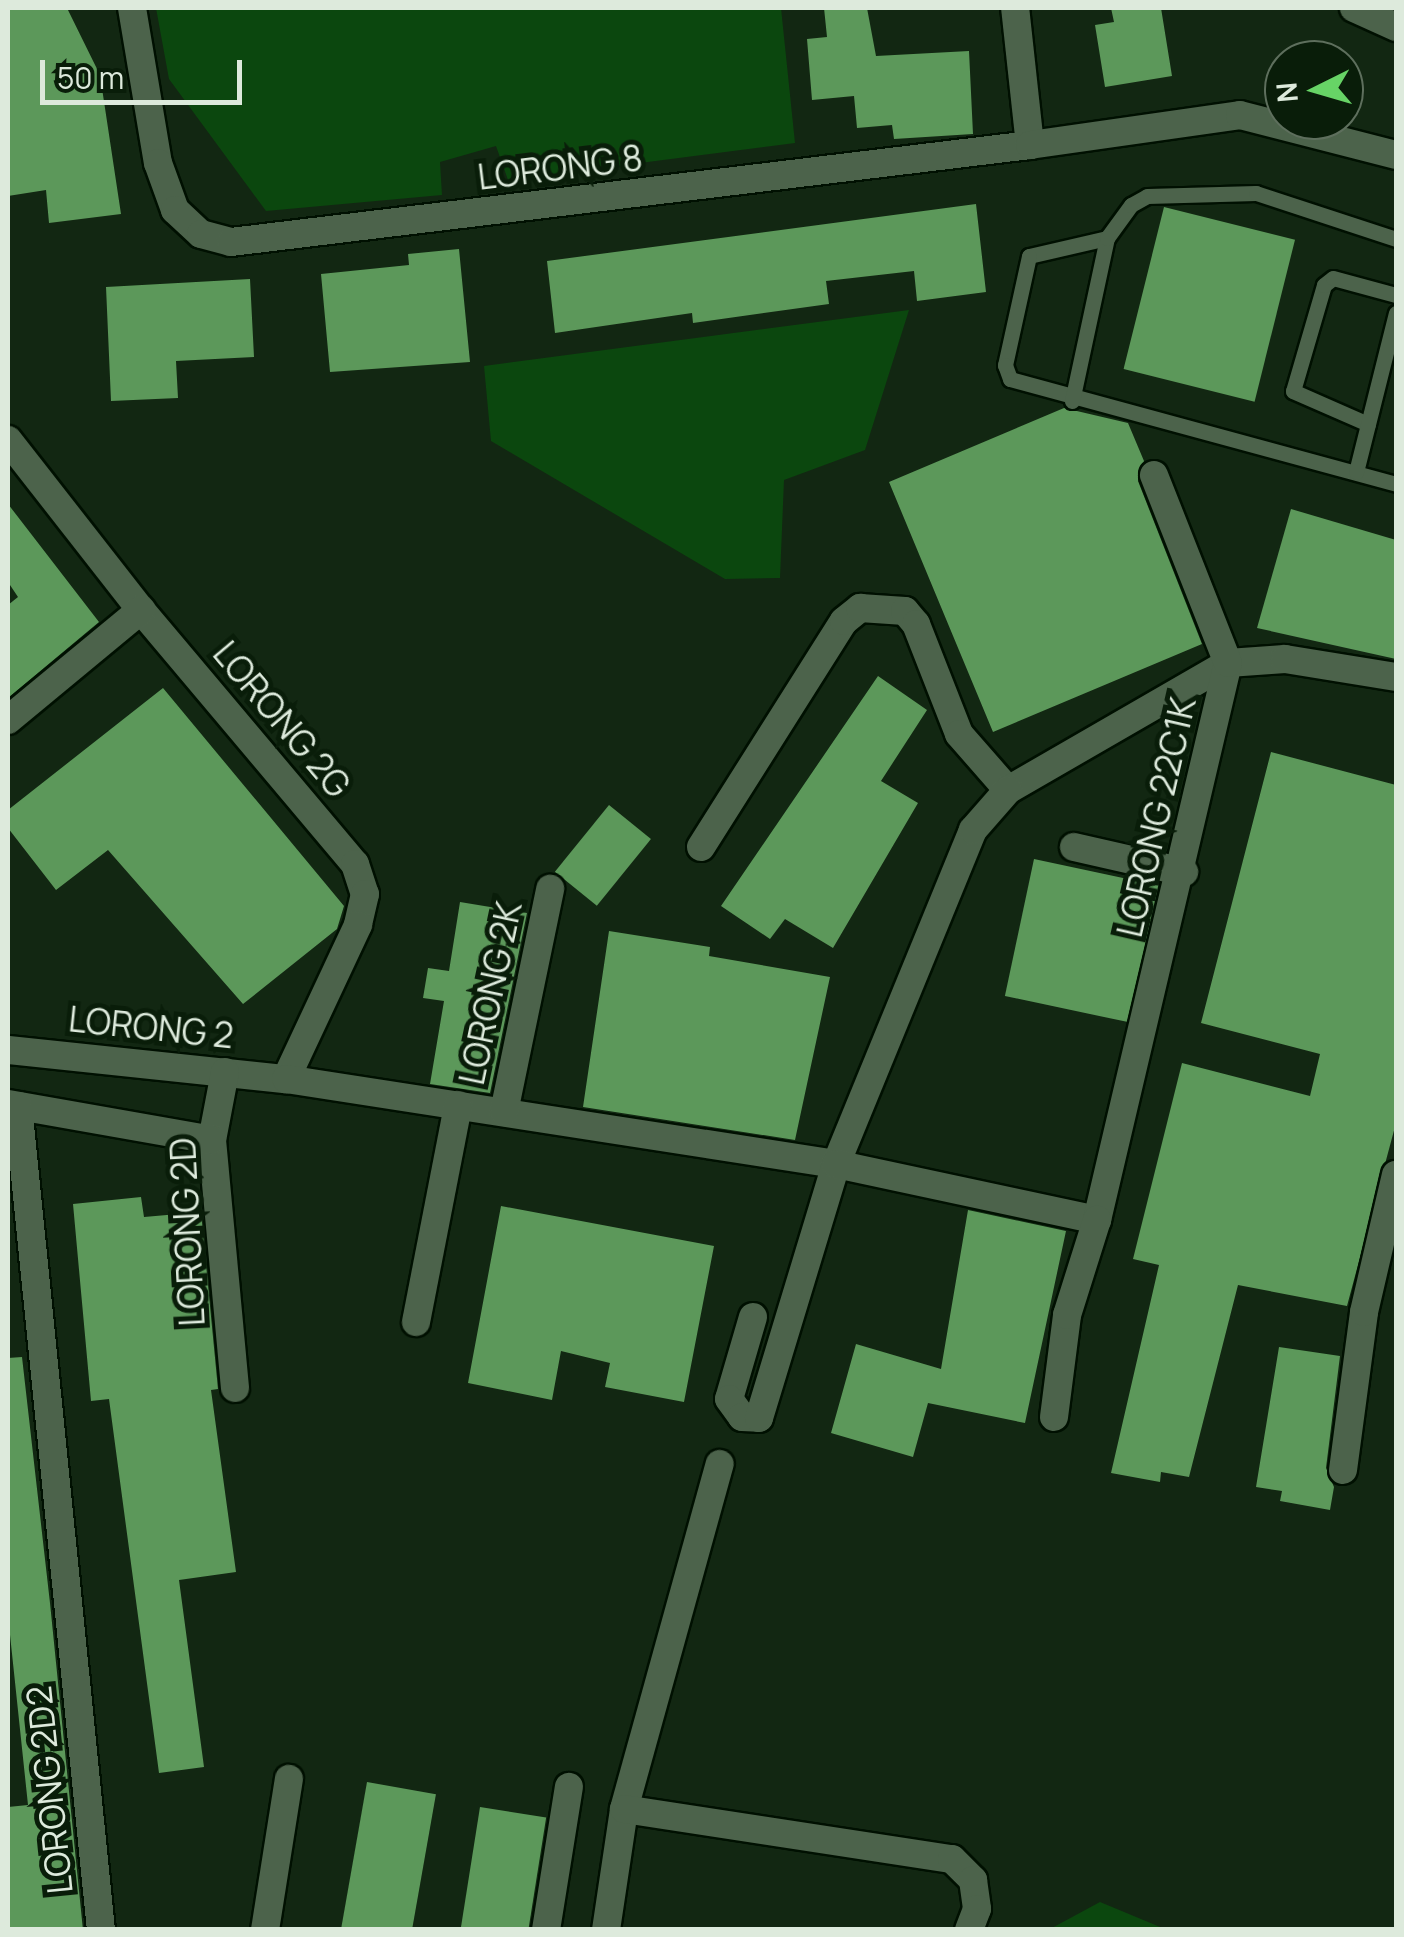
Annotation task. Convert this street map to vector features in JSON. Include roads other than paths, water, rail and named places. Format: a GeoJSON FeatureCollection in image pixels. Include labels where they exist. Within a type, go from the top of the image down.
{"type":"FeatureCollection","features":[{"type":"Feature","properties":{"kind":"street","name":"LORONG 8"},"geometry":{"type":"LineString","coordinates":[[132,8],[158,162],[175,210],[201,234],[231,242],[962,158],[1240,115],[1396,154]]}},
{"type":"Feature","properties":{"kind":"street"},"geometry":{"type":"LineString","coordinates":[[1015,8],[1030,145]]}},
{"type":"Feature","properties":{"kind":"street","name":"LORONG 2G"},"geometry":{"type":"LineString","coordinates":[[8,440],[141,610],[355,864],[365,894],[358,925],[286,1078]]}},
{"type":"Feature","properties":{"kind":"street"},"geometry":{"type":"LineString","coordinates":[[1154,476],[1228,663]]}},
{"type":"Feature","properties":{"kind":"street"},"geometry":{"type":"LineString","coordinates":[[701,847],[826,652],[860,608],[904,611],[930,655],[959,734],[1008,790]]}},
{"type":"Feature","properties":{"kind":"street"},"geometry":{"type":"LineString","coordinates":[[8,720],[141,610]]}},
{"type":"Feature","properties":{"kind":"street"},"geometry":{"type":"LineString","coordinates":[[753,1317],[729,1400],[742,1418],[759,1418],[836,1164],[973,830],[1008,790],[1228,663],[1285,659],[1396,677]]}},
{"type":"Feature","properties":{"kind":"street","name":"LORONG 22C1K"},"geometry":{"type":"LineString","coordinates":[[1054,1417],[1067,1315],[1097,1220],[1156,988],[1228,663]]}},
{"type":"Feature","properties":{"kind":"street"},"geometry":{"type":"LineString","coordinates":[[1074,846],[1184,872]]}},
{"type":"Feature","properties":{"kind":"street","name":"LORONG 2K"},"geometry":{"type":"LineString","coordinates":[[504,1112],[550,889]]}},
{"type":"Feature","properties":{"kind":"street","name":"LORONG 2"},"geometry":{"type":"LineString","coordinates":[[8,1050],[286,1078],[504,1112],[836,1164],[1097,1220]]}},
{"type":"Feature","properties":{"kind":"street","name":"LORONG 2D"},"geometry":{"type":"LineString","coordinates":[[225,1072],[212,1140],[235,1388]]}},
{"type":"Feature","properties":{"kind":"street"},"geometry":{"type":"LineString","coordinates":[[13,1105],[212,1140]]}},
{"type":"Feature","properties":{"kind":"street","name":"LORONG 2D2"},"geometry":{"type":"LineString","coordinates":[[13,1105],[101,1930]]}},
{"type":"Feature","properties":{"kind":"street"},"geometry":{"type":"LineString","coordinates":[[416,1322],[458,1105]]}},
{"type":"Feature","properties":{"kind":"street"},"geometry":{"type":"LineString","coordinates":[[1343,1470],[1364,1312],[1396,1175]]}},
{"type":"Feature","properties":{"kind":"street"},"geometry":{"type":"LineString","coordinates":[[606,1930],[624,1809],[720,1464]]}},
{"type":"Feature","properties":{"kind":"street"},"geometry":{"type":"LineString","coordinates":[[265,1930],[290,1779]]}},
{"type":"Feature","properties":{"kind":"street"},"geometry":{"type":"LineString","coordinates":[[546,1930],[569,1787]]}},
{"type":"Feature","properties":{"kind":"street"},"geometry":{"type":"LineString","coordinates":[[624,1809],[952,1858],[973,1880],[976,1909],[969,1930]]}},
{"type":"Feature","properties":{"kind":"lane"},"geometry":{"type":"LineString","coordinates":[[1072,401],[1107,238],[1132,205],[1147,196],[1256,193],[1396,239]]}},
{"type":"Feature","properties":{"kind":"lane"},"geometry":{"type":"LineString","coordinates":[[1107,238],[1029,256],[1004,365],[1010,380],[1072,401],[1396,484]]}},
{"type":"Feature","properties":{"kind":"lane"},"geometry":{"type":"LineString","coordinates":[[1368,424],[1293,391],[1324,285],[1332,278],[1396,295]]}},
{"type":"Feature","properties":{"kind":"lane"},"geometry":{"type":"LineString","coordinates":[[1356,472],[1396,314]]}}]}
